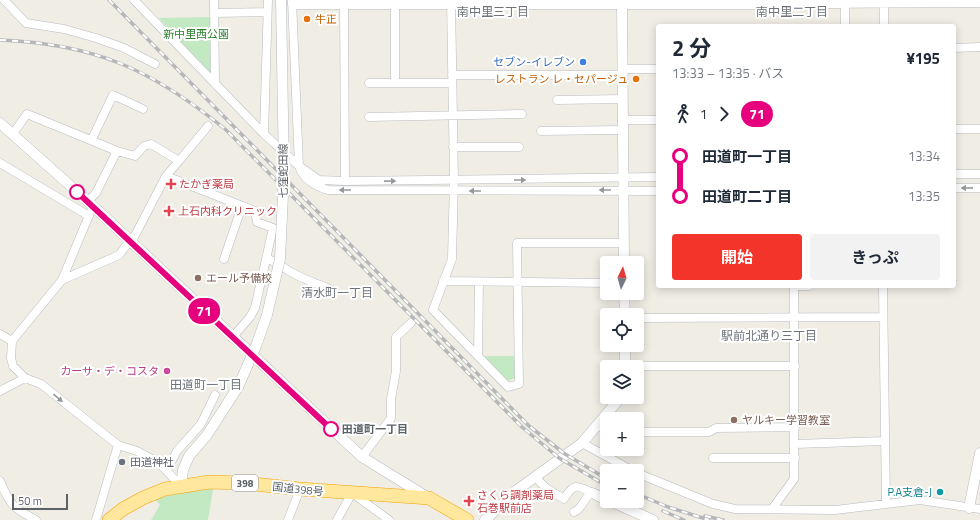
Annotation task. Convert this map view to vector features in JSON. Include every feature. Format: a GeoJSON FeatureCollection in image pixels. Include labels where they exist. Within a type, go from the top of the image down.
{"type":"FeatureCollection","features":[{"type":"Feature","properties":{"kind":"highway","name":"国道398号"},"geometry":{"type":"LineString","coordinates":[[109,520],[143,498],[181,486],[209,482],[228,482],[300,489],[429,498],[460,518]]}},
{"type":"Feature","properties":{"kind":"street"},"geometry":{"type":"LineString","coordinates":[[4,0],[26,23],[64,29],[96,38],[124,48],[155,64]]}},
{"type":"Feature","properties":{"kind":"street"},"geometry":{"type":"LineString","coordinates":[[134,0],[264,134],[299,166],[319,180],[345,182],[623,179],[656,177]]}},
{"type":"Feature","properties":{"kind":"street"},"geometry":{"type":"LineString","coordinates":[[214,0],[215,82]]}},
{"type":"Feature","properties":{"kind":"street"},"geometry":{"type":"LineString","coordinates":[[264,134],[268,0]]}},
{"type":"Feature","properties":{"kind":"street","name":"七窪蛇田線"},"geometry":{"type":"LineString","coordinates":[[181,486],[184,470],[189,456],[211,429],[238,387],[256,346],[268,315],[280,260],[283,230],[284,173],[281,0]]}},
{"type":"Feature","properties":{"kind":"street"},"geometry":{"type":"LineString","coordinates":[[656,191],[328,190],[308,180],[301,173],[299,166],[293,2],[777,2],[845,5],[884,1],[980,3]]}},
{"type":"Feature","properties":{"kind":"street"},"geometry":{"type":"LineString","coordinates":[[884,1],[884,24]]}},
{"type":"Feature","properties":{"kind":"street"},"geometry":{"type":"LineString","coordinates":[[344,2],[345,182]]}},
{"type":"Feature","properties":{"kind":"street"},"geometry":{"type":"LineString","coordinates":[[451,2],[454,180],[452,259],[433,310],[508,387],[518,384],[517,243],[624,243]]}},
{"type":"Feature","properties":{"kind":"street"},"geometry":{"type":"LineString","coordinates":[[622,2],[624,256]]}},
{"type":"Feature","properties":{"kind":"street"},"geometry":{"type":"LineString","coordinates":[[389,3],[395,83]]}},
{"type":"Feature","properties":{"kind":"street"},"geometry":{"type":"LineString","coordinates":[[845,5],[845,24]]}},
{"type":"Feature","properties":{"kind":"street"},"geometry":{"type":"LineString","coordinates":[[214,13],[267,12]]}},
{"type":"Feature","properties":{"kind":"street"},"geometry":{"type":"LineString","coordinates":[[956,48],[980,47]]}},
{"type":"Feature","properties":{"kind":"street"},"geometry":{"type":"LineString","coordinates":[[369,83],[395,83],[656,69]]}},
{"type":"Feature","properties":{"kind":"street"},"geometry":{"type":"LineString","coordinates":[[92,139],[113,95],[143,109]]}},
{"type":"Feature","properties":{"kind":"street"},"geometry":{"type":"LineString","coordinates":[[556,100],[622,99]]}},
{"type":"Feature","properties":{"kind":"street"},"geometry":{"type":"LineString","coordinates":[[12,135],[27,114],[52,125],[92,139],[117,151],[135,156],[144,146],[151,144],[179,161]]}},
{"type":"Feature","properties":{"kind":"street"},"geometry":{"type":"LineString","coordinates":[[369,117],[522,114]]}},
{"type":"Feature","properties":{"kind":"street"},"geometry":{"type":"LineString","coordinates":[[541,131],[622,125],[656,120]]}},
{"type":"Feature","properties":{"kind":"street"},"geometry":{"type":"LineString","coordinates":[[0,123],[90,204],[232,338],[362,457],[400,482],[429,498]]}},
{"type":"Feature","properties":{"kind":"street"},"geometry":{"type":"LineString","coordinates":[[62,280],[119,255],[130,242],[166,176],[208,126]]}},
{"type":"Feature","properties":{"kind":"street"},"geometry":{"type":"LineString","coordinates":[[956,129],[980,129]]}},
{"type":"Feature","properties":{"kind":"street"},"geometry":{"type":"LineString","coordinates":[[453,147],[519,147]]}},
{"type":"Feature","properties":{"kind":"street"},"geometry":{"type":"LineString","coordinates":[[117,151],[90,204],[89,216],[62,280],[12,341],[11,358],[14,366],[25,378],[41,384],[118,446],[137,451],[159,463],[181,486]]}},
{"type":"Feature","properties":{"kind":"street"},"geometry":{"type":"LineString","coordinates":[[0,163],[89,216]]}},
{"type":"Feature","properties":{"kind":"street"},"geometry":{"type":"LineString","coordinates":[[956,174],[980,174]]}},
{"type":"Feature","properties":{"kind":"street"},"geometry":{"type":"LineString","coordinates":[[166,176],[255,211],[257,222],[273,228],[255,308],[250,317],[232,338]]}},
{"type":"Feature","properties":{"kind":"street"},"geometry":{"type":"LineString","coordinates":[[956,188],[980,188]]}},
{"type":"Feature","properties":{"kind":"street"},"geometry":{"type":"LineString","coordinates":[[224,259],[242,206]]}},
{"type":"Feature","properties":{"kind":"street"},"geometry":{"type":"LineString","coordinates":[[267,259],[274,260],[288,271],[304,279],[332,290]]}},
{"type":"Feature","properties":{"kind":"street"},"geometry":{"type":"LineString","coordinates":[[443,281],[518,283],[600,282]]}},
{"type":"Feature","properties":{"kind":"street"},"geometry":{"type":"LineString","coordinates":[[478,282],[478,355]]}},
{"type":"Feature","properties":{"kind":"street"},"geometry":{"type":"LineString","coordinates":[[772,509],[793,482],[795,458],[794,288]]}},
{"type":"Feature","properties":{"kind":"street"},"geometry":{"type":"LineString","coordinates":[[883,288],[886,504]]}},
{"type":"Feature","properties":{"kind":"street"},"geometry":{"type":"LineString","coordinates":[[644,318],[883,317]]}},
{"type":"Feature","properties":{"kind":"street"},"geometry":{"type":"LineString","coordinates":[[362,457],[391,418],[391,399],[396,371],[396,337],[411,323]]}},
{"type":"Feature","properties":{"kind":"street"},"geometry":{"type":"LineString","coordinates":[[0,334],[12,341]]}},
{"type":"Feature","properties":{"kind":"street"},"geometry":{"type":"LineString","coordinates":[[644,367],[795,366]]}},
{"type":"Feature","properties":{"kind":"street"},"geometry":{"type":"LineString","coordinates":[[0,391],[25,378]]}},
{"type":"Feature","properties":{"kind":"street"},"geometry":{"type":"LineString","coordinates":[[167,470],[177,451],[201,424],[214,395]]}},
{"type":"Feature","properties":{"kind":"street"},"geometry":{"type":"LineString","coordinates":[[485,520],[517,490],[582,443],[615,404]]}},
{"type":"Feature","properties":{"kind":"street"},"geometry":{"type":"LineString","coordinates":[[596,425],[600,427]]}},
{"type":"Feature","properties":{"kind":"street"},"geometry":{"type":"LineString","coordinates":[[644,432],[709,432],[716,428],[795,427]]}},
{"type":"Feature","properties":{"kind":"street"},"geometry":{"type":"LineString","coordinates":[[795,444],[885,441]]}},
{"type":"Feature","properties":{"kind":"street"},"geometry":{"type":"LineString","coordinates":[[582,443],[620,464]]}},
{"type":"Feature","properties":{"kind":"street"},"geometry":{"type":"LineString","coordinates":[[96,520],[118,446]]}},
{"type":"Feature","properties":{"kind":"street"},"geometry":{"type":"LineString","coordinates":[[968,508],[980,453]]}},
{"type":"Feature","properties":{"kind":"street"},"geometry":{"type":"LineString","coordinates":[[713,458],[795,458]]}},
{"type":"Feature","properties":{"kind":"street"},"geometry":{"type":"LineString","coordinates":[[644,476],[713,504],[735,509],[835,510],[920,500],[980,510]]}},
{"type":"Feature","properties":{"kind":"street"},"geometry":{"type":"LineString","coordinates":[[535,477],[546,488],[564,499],[574,487],[583,488],[600,496]]}},
{"type":"Feature","properties":{"kind":"street"},"geometry":{"type":"LineString","coordinates":[[0,481],[6,495],[16,510],[36,520]]}},
{"type":"Feature","properties":{"kind":"street"},"geometry":{"type":"LineString","coordinates":[[388,496],[398,492],[400,482]]}},
{"type":"Feature","properties":{"kind":"street"},"geometry":{"type":"LineString","coordinates":[[288,520],[300,489]]}},
{"type":"Feature","properties":{"kind":"street"},"geometry":{"type":"LineString","coordinates":[[337,520],[352,493],[390,520]]}},
{"type":"Feature","properties":{"kind":"street"},"geometry":{"type":"LineString","coordinates":[[574,512],[582,508],[586,497],[592,493]]}},
{"type":"Feature","properties":{"kind":"street"},"geometry":{"type":"LineString","coordinates":[[626,508],[652,520]]}},
{"type":"Feature","properties":{"kind":"green space","name":"新中里西公園"},"geometry":{"type":"Polygon","coordinates":[[[212,17],[213,77],[159,18],[212,17]]]}},
{"type":"Feature","properties":{"kind":"green space"},"geometry":{"type":"Polygon","coordinates":[[[484,356],[515,356],[515,378],[507,381],[484,356]]]}},
{"type":"Feature","properties":{"kind":"green space"},"geometry":{"type":"Polygon","coordinates":[[[196,489],[213,489],[208,520],[151,520],[160,505],[155,499],[196,489]]]}},
{"type":"Feature","properties":{"kind":"railway"},"geometry":{"type":"LineString","coordinates":[[109,0],[529,426],[565,454],[600,475]]}},
{"type":"Feature","properties":{"kind":"railway"},"geometry":{"type":"LineString","coordinates":[[0,40],[65,47],[93,54],[146,76],[172,90],[198,108],[225,129],[522,427],[559,458],[600,482]]}},
{"type":"Feature","properties":{"kind":"railway"},"geometry":{"type":"LineString","coordinates":[[644,497],[668,507],[709,520]]}},
{"type":"Feature","properties":{"kind":"railway"},"geometry":{"type":"LineString","coordinates":[[663,511],[684,520]]}},
{"type":"Feature","properties":{"kind":"railway"},"geometry":{"type":"LineString","coordinates":[[705,516],[723,520]]}},
{"type":"Feature","properties":{"kind":"bus line","name":"71"},"geometry":{"type":"LineString","coordinates":[[77,192],[331,429]]}},
{"type":"Feature","properties":{"kind":"place","name":"牛正"},"geometry":{"type":"Point","coordinates":[307,19]}},
{"type":"Feature","properties":{"kind":"place","name":"セブン-イレブン"},"geometry":{"type":"Point","coordinates":[583,62]}},
{"type":"Feature","properties":{"kind":"place","name":"レストラン レ・セパージュ"},"geometry":{"type":"Point","coordinates":[636,79]}},
{"type":"Feature","properties":{"kind":"place","name":"たかぎ薬局"},"geometry":{"type":"Point","coordinates":[171,184]}},
{"type":"Feature","properties":{"kind":"place","name":"上石内科クリニック"},"geometry":{"type":"Point","coordinates":[169,211]}},
{"type":"Feature","properties":{"kind":"place","name":"エール予備校"},"geometry":{"type":"Point","coordinates":[198,278]}},
{"type":"Feature","properties":{"kind":"place","name":"カーサ・デ・コスタ"},"geometry":{"type":"Point","coordinates":[167,371]}},
{"type":"Feature","properties":{"kind":"place","name":"ヤルキー学習教室"},"geometry":{"type":"Point","coordinates":[734,420]}},
{"type":"Feature","properties":{"kind":"place","name":"田道町一丁目"},"geometry":{"type":"Point","coordinates":[331,429]}},
{"type":"Feature","properties":{"kind":"place","name":"田道神社"},"geometry":{"type":"Point","coordinates":[122,462]}},
{"type":"Feature","properties":{"kind":"place","name":"P.A支倉-J"},"geometry":{"type":"Point","coordinates":[940,492]}},
{"type":"Feature","properties":{"kind":"place","name":"さくら調剤薬局 石巻駅前店"},"geometry":{"type":"Point","coordinates":[469,501]}},
{"type":"Feature","properties":{"kind":"district","name":"南中里三丁目"},"geometry":{"type":"Point","coordinates":[493,12]}},
{"type":"Feature","properties":{"kind":"district","name":"南中里二丁目"},"geometry":{"type":"Point","coordinates":[792,12]}},
{"type":"Feature","properties":{"kind":"district","name":"清水町一丁目"},"geometry":{"type":"Point","coordinates":[337,293]}},
{"type":"Feature","properties":{"kind":"district","name":"駅前北通り三丁目"},"geometry":{"type":"Point","coordinates":[769,336]}},
{"type":"Feature","properties":{"kind":"district","name":"田道町一丁目"},"geometry":{"type":"Point","coordinates":[206,385]}}]}
